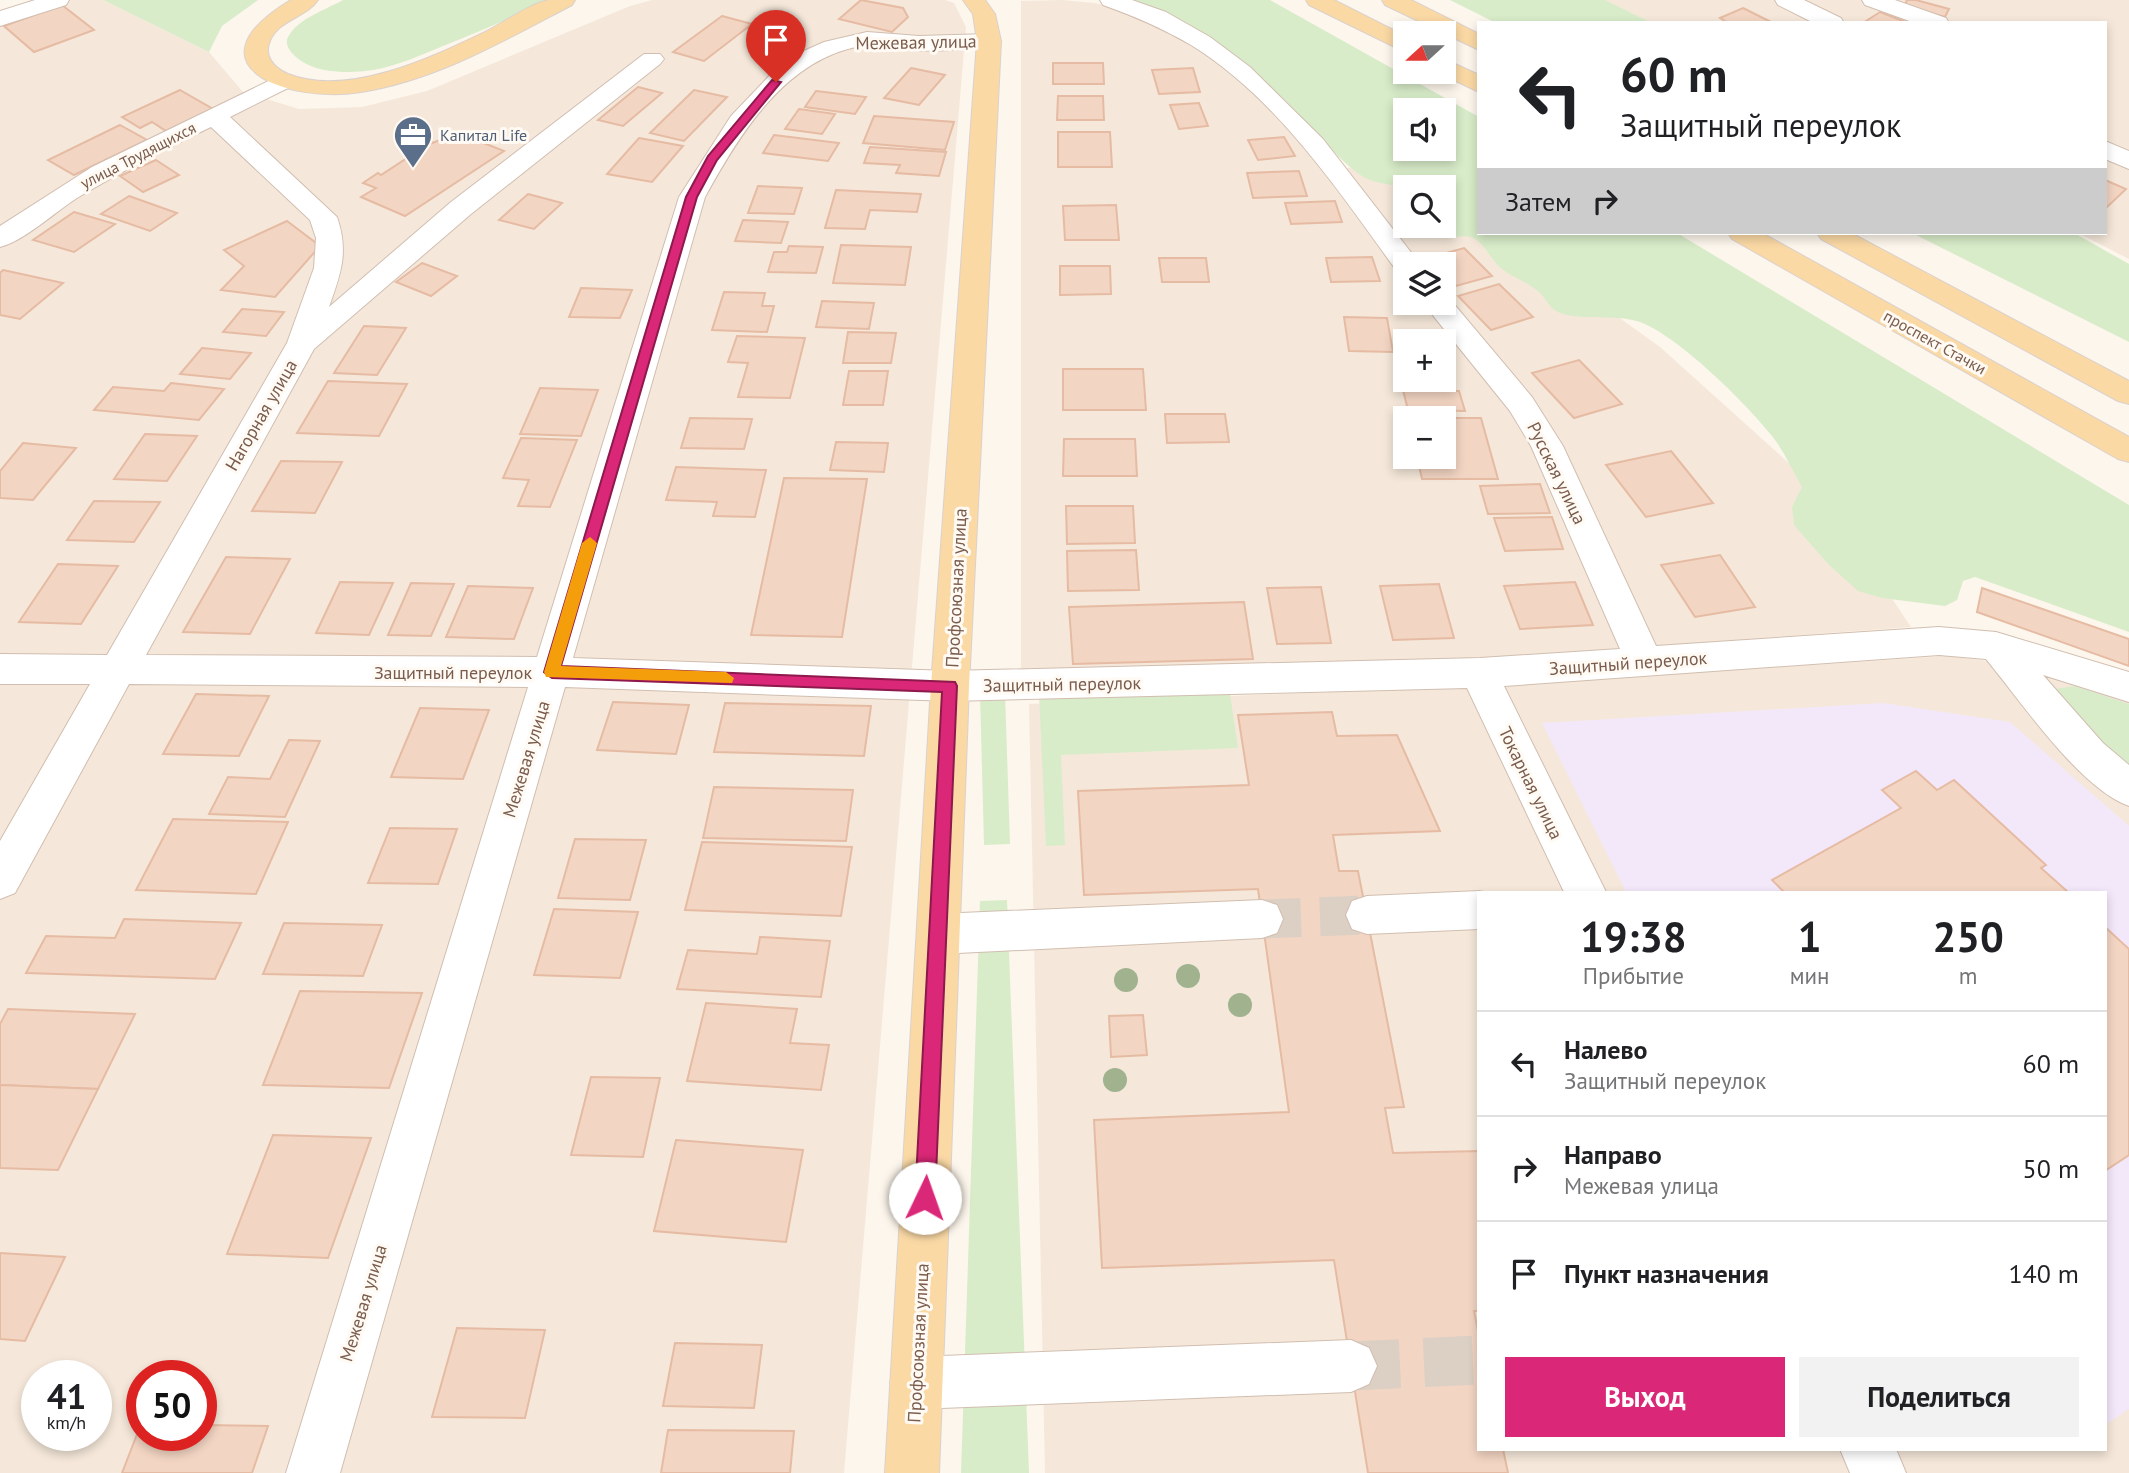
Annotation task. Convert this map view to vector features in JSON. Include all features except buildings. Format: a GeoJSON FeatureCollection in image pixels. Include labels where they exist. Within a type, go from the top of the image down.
{"type":"FeatureCollection","features":[{"type":"Feature","properties":{"kind":"main road"},"geometry":{"type":"LineString","coordinates":[[307,0],[274,22],[258,42],[256,51],[261,66],[283,81],[326,88],[355,86],[392,78],[452,56],[564,0]]}},
{"type":"Feature","properties":{"kind":"main road"},"geometry":{"type":"LineString","coordinates":[[1317,0],[1393,39]]}},
{"type":"Feature","properties":{"kind":"main road"},"geometry":{"type":"LineString","coordinates":[[1393,0],[1477,42]]}},
{"type":"Feature","properties":{"kind":"main road","name":"Профсоюзная улица"},"geometry":{"type":"LineString","coordinates":[[912,1473],[950,686],[989,41],[980,1]]}},
{"type":"Feature","properties":{"kind":"main road"},"geometry":{"type":"LineString","coordinates":[[1456,73],[1477,84]]}},
{"type":"Feature","properties":{"kind":"main road","name":"проспект Стачки"},"geometry":{"type":"LineString","coordinates":[[1746,235],[2129,451]]}},
{"type":"Feature","properties":{"kind":"main road"},"geometry":{"type":"LineString","coordinates":[[1835,235],[2129,394]]}},
{"type":"Feature","properties":{"kind":"street"},"geometry":{"type":"LineString","coordinates":[[0,19],[58,0]]}},
{"type":"Feature","properties":{"kind":"street"},"geometry":{"type":"LineString","coordinates":[[1111,0],[1162,18],[1228,62],[1311,139],[1397,252]]}},
{"type":"Feature","properties":{"kind":"street"},"geometry":{"type":"LineString","coordinates":[[1873,0],[1932,21]]}},
{"type":"Feature","properties":{"kind":"street"},"geometry":{"type":"LineString","coordinates":[[1796,2],[1829,21]]}},
{"type":"Feature","properties":{"kind":"street","name":"Межевая улица"},"geometry":{"type":"LineString","coordinates":[[313,1473],[692,197],[712,159],[776,82],[806,59],[827,49],[863,38],[911,43],[989,41]]}},
{"type":"Feature","properties":{"kind":"street","name":"Нагорная улица"},"geometry":{"type":"LineString","coordinates":[[0,880],[302,343],[461,208],[652,59]]}},
{"type":"Feature","properties":{"kind":"street","name":"улица Трудящихся"},"geometry":{"type":"LineString","coordinates":[[0,239],[58,197],[283,81]]}},
{"type":"Feature","properties":{"kind":"street"},"geometry":{"type":"LineString","coordinates":[[214,116],[323,217],[330,238],[328,268],[302,343]]}},
{"type":"Feature","properties":{"kind":"street"},"geometry":{"type":"LineString","coordinates":[[2107,150],[2129,161]]}},
{"type":"Feature","properties":{"kind":"street","name":"Русская улица"},"geometry":{"type":"LineString","coordinates":[[1447,315],[1521,404],[1547,446],[1645,663]]}},
{"type":"Feature","properties":{"kind":"street","name":"Защитный переулок"},"geometry":{"type":"LineString","coordinates":[[0,669],[552,672],[950,686],[1480,673],[1939,640],[1996,646],[2129,687]]}},
{"type":"Feature","properties":{"kind":"street"},"geometry":{"type":"LineString","coordinates":[[1996,646],[2089,755],[2129,789]]}},
{"type":"Feature","properties":{"kind":"street","name":"Токарная улица"},"geometry":{"type":"LineString","coordinates":[[1480,673],[1490,699],[1585,891]]}},
{"type":"Feature","properties":{"kind":"street"},"geometry":{"type":"LineString","coordinates":[[1367,915],[1477,910]]}},
{"type":"Feature","properties":{"kind":"street"},"geometry":{"type":"LineString","coordinates":[[937,934],[1262,919]]}},
{"type":"Feature","properties":{"kind":"street"},"geometry":{"type":"LineString","coordinates":[[916,1383],[1351,1366]]}},
{"type":"Feature","properties":{"kind":"street"},"geometry":{"type":"LineString","coordinates":[[1868,1451],[1879,1473]]}},
{"type":"Feature","properties":{"kind":"shaded area"},"geometry":{"type":"Polygon","coordinates":[[[45,0],[103,0],[209,52],[243,92],[299,109],[362,107],[427,91],[630,6],[652,0],[945,0],[954,3],[966,27],[844,1473],[0,1473],[0,15],[45,0]]]}},
{"type":"Feature","properties":{"kind":"shaded area"},"geometry":{"type":"Polygon","coordinates":[[[1062,0],[1095,3],[1140,14],[1213,57],[1276,112],[1327,171],[1402,161],[1403,175],[1393,175],[1393,238],[1456,238],[1456,228],[1477,233],[1477,235],[1505,235],[1660,347],[1819,490],[1911,627],[1479,659],[1021,674],[1021,1],[1062,0]]]}},
{"type":"Feature","properties":{"kind":"shaded area"},"geometry":{"type":"Polygon","coordinates":[[[1602,0],[2129,0],[2129,259],[2082,235],[2107,235],[2107,21],[1648,21],[1602,0]]]}},
{"type":"Feature","properties":{"kind":"shaded area"},"geometry":{"type":"Polygon","coordinates":[[[1947,656],[2022,665],[2129,700],[2129,1473],[1045,1473],[1029,704],[1507,685],[1947,656]]]}},
{"type":"Feature","properties":{"kind":"shaded area"},"geometry":{"type":"Polygon","coordinates":[[[1883,703],[2010,722],[2129,826],[2129,1409],[2107,1424],[2107,891],[1626,891],[1542,723],[1883,703]]]}},
{"type":"Feature","properties":{"kind":"green space"},"geometry":{"type":"Polygon","coordinates":[[[103,0],[258,0],[222,26],[209,52],[103,0]]]}},
{"type":"Feature","properties":{"kind":"green space"},"geometry":{"type":"Polygon","coordinates":[[[343,0],[545,0],[482,30],[409,60],[382,68],[339,72],[316,68],[296,57],[287,43],[294,28],[343,0]]]}},
{"type":"Feature","properties":{"kind":"green space"},"geometry":{"type":"Polygon","coordinates":[[[1133,0],[1270,0],[1393,69],[1393,84],[1420,84],[1445,98],[1393,98],[1393,161],[1456,161],[1456,104],[1477,116],[1477,235],[1680,235],[2129,505],[2129,632],[1975,577],[1963,581],[1957,600],[1945,606],[1882,598],[1858,591],[1828,564],[1794,525],[1792,507],[1802,487],[1776,442],[1746,406],[1692,356],[1673,341],[1640,322],[1573,316],[1556,311],[1535,289],[1502,269],[1478,241],[1466,236],[1456,236],[1456,175],[1393,175],[1393,185],[1370,180],[1338,156],[1285,100],[1213,44],[1133,0]]]}},
{"type":"Feature","properties":{"kind":"green space"},"geometry":{"type":"Polygon","coordinates":[[[1450,0],[1605,0],[1648,21],[1492,21],[1450,0]]]}},
{"type":"Feature","properties":{"kind":"green space"},"geometry":{"type":"Polygon","coordinates":[[[1916,235],[2078,235],[2129,264],[2129,342],[1916,235]]]}},
{"type":"Feature","properties":{"kind":"green space"},"geometry":{"type":"Polygon","coordinates":[[[2075,686],[2129,704],[2129,774],[2055,689],[2075,686]]]}},
{"type":"Feature","properties":{"kind":"green space"},"geometry":{"type":"Polygon","coordinates":[[[1229,687],[1238,748],[1061,755],[1065,845],[1046,846],[1039,694],[1229,687]]]}},
{"type":"Feature","properties":{"kind":"green space"},"geometry":{"type":"Polygon","coordinates":[[[980,693],[1005,693],[1010,844],[984,845],[980,693]]]}},
{"type":"Feature","properties":{"kind":"green space"},"geometry":{"type":"Polygon","coordinates":[[[1007,900],[1029,1473],[961,1473],[980,901],[1007,900]]]}},
{"type":"Feature","properties":{"kind":"tunnel"},"geometry":{"type":"LineString","coordinates":[[1262,919],[1367,915]]}},
{"type":"Feature","properties":{"kind":"tunnel"},"geometry":{"type":"LineString","coordinates":[[1351,1366],[1477,1360]]}},
{"type":"Feature","properties":{"kind":"slow traffic"},"geometry":{"type":"LineString","coordinates":[[590,543],[552,672],[726,678]]}},
{"type":"Feature","properties":{"kind":"place","name":"Капитал Life"},"geometry":{"type":"Point","coordinates":[413,169]}},
{"type":"Feature","properties":{"kind":"route"},"geometry":{"type":"LineString","coordinates":[[776,82],[712,159],[692,197],[552,672],[950,686],[925,1198]]}}]}
